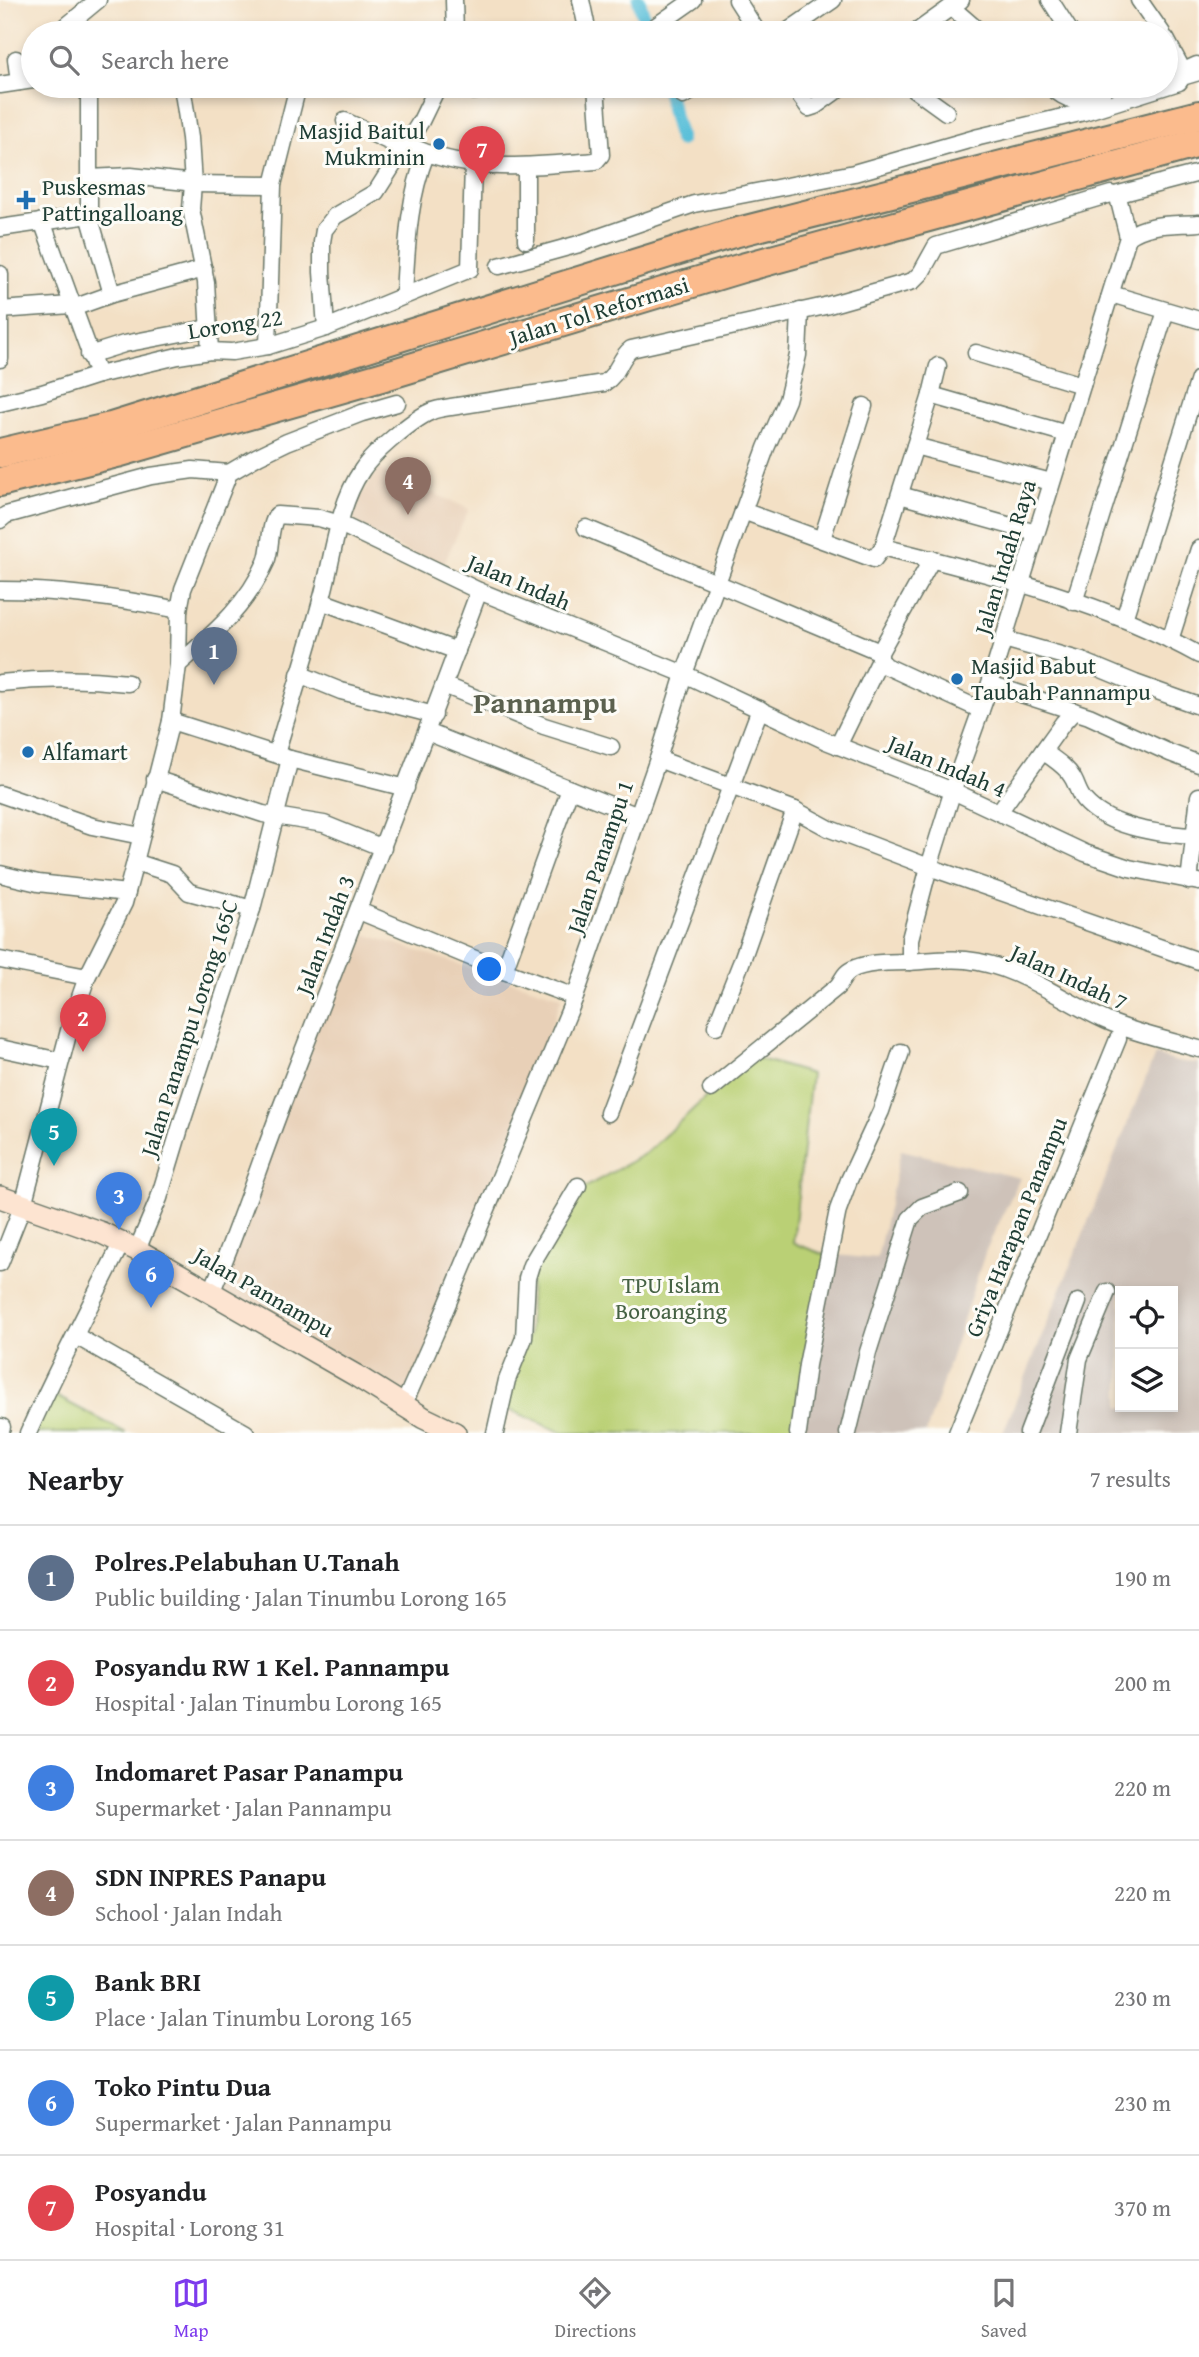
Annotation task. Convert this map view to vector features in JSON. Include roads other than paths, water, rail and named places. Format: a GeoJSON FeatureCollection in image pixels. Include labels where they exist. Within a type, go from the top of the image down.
{"type":"FeatureCollection","features":[{"type":"Feature","properties":{"kind":"highway","name":"Jalan Tol Reformasi"},"geometry":{"type":"LineString","coordinates":[[0,453],[111,427],[730,234],[1199,114]]}},
{"type":"Feature","properties":{"kind":"highway","name":"Jalan Tol Reformasi"},"geometry":{"type":"LineString","coordinates":[[0,482],[117,453],[743,268],[1199,142]]}},
{"type":"Feature","properties":{"kind":"main road","name":"Jalan Pannampu"},"geometry":{"type":"LineString","coordinates":[[0,1197],[130,1246],[403,1406],[455,1433]]}},
{"type":"Feature","properties":{"kind":"street"},"geometry":{"type":"LineString","coordinates":[[73,21],[98,0]]}},
{"type":"Feature","properties":{"kind":"street"},"geometry":{"type":"LineString","coordinates":[[454,0],[455,21]]}},
{"type":"Feature","properties":{"kind":"street"},"geometry":{"type":"LineString","coordinates":[[581,0],[585,21]]}},
{"type":"Feature","properties":{"kind":"street"},"geometry":{"type":"LineString","coordinates":[[663,21],[693,0]]}},
{"type":"Feature","properties":{"kind":"street"},"geometry":{"type":"LineString","coordinates":[[737,0],[750,21]]}},
{"type":"Feature","properties":{"kind":"street"},"geometry":{"type":"LineString","coordinates":[[802,21],[833,0]]}},
{"type":"Feature","properties":{"kind":"street"},"geometry":{"type":"LineString","coordinates":[[1050,0],[1063,21]]}},
{"type":"Feature","properties":{"kind":"street"},"geometry":{"type":"LineString","coordinates":[[1139,0],[1154,21]]}},
{"type":"Feature","properties":{"kind":"street"},"geometry":{"type":"LineString","coordinates":[[932,21],[956,4],[971,21]]}},
{"type":"Feature","properties":{"kind":"street"},"geometry":{"type":"LineString","coordinates":[[16,59],[21,70]]}},
{"type":"Feature","properties":{"kind":"street"},"geometry":{"type":"LineString","coordinates":[[1178,62],[1182,69],[1186,70],[1199,64]]}},
{"type":"Feature","properties":{"kind":"street"},"geometry":{"type":"LineString","coordinates":[[1178,82],[1182,77],[1199,72]]}},
{"type":"Feature","properties":{"kind":"street"},"geometry":{"type":"LineString","coordinates":[[0,85],[21,82]]}},
{"type":"Feature","properties":{"kind":"street"},"geometry":{"type":"LineString","coordinates":[[89,98],[89,215],[112,294]]}},
{"type":"Feature","properties":{"kind":"street"},"geometry":{"type":"LineString","coordinates":[[184,98],[193,184],[191,209],[204,269],[210,351]]}},
{"type":"Feature","properties":{"kind":"street"},"geometry":{"type":"LineString","coordinates":[[268,346],[273,186],[295,98]]}},
{"type":"Feature","properties":{"kind":"street"},"geometry":{"type":"LineString","coordinates":[[326,327],[322,242],[328,221],[376,192],[421,121],[432,98]]}},
{"type":"Feature","properties":{"kind":"street"},"geometry":{"type":"LineString","coordinates":[[345,121],[402,151],[454,162],[526,166],[596,161],[601,155],[597,98]]}},
{"type":"Feature","properties":{"kind":"street"},"geometry":{"type":"LineString","coordinates":[[802,98],[810,108],[825,98]]}},
{"type":"Feature","properties":{"kind":"street"},"geometry":{"type":"LineString","coordinates":[[927,98],[946,112]]}},
{"type":"Feature","properties":{"kind":"street"},"geometry":{"type":"LineString","coordinates":[[1066,98],[1076,102],[1089,98]]}},
{"type":"Feature","properties":{"kind":"street"},"geometry":{"type":"LineString","coordinates":[[499,266],[579,244],[694,204],[854,173],[1128,98]]}},
{"type":"Feature","properties":{"kind":"street"},"geometry":{"type":"LineString","coordinates":[[474,164],[479,140]]}},
{"type":"Feature","properties":{"kind":"street"},"geometry":{"type":"LineString","coordinates":[[493,166],[495,148]]}},
{"type":"Feature","properties":{"kind":"street"},"geometry":{"type":"LineString","coordinates":[[404,294],[410,207],[426,154]]}},
{"type":"Feature","properties":{"kind":"street","name":"Lorong 22"},"geometry":{"type":"LineString","coordinates":[[0,403],[98,375],[210,351],[232,352],[268,346],[326,327],[470,269],[474,164]]}},
{"type":"Feature","properties":{"kind":"street"},"geometry":{"type":"LineString","coordinates":[[526,166],[526,240]]}},
{"type":"Feature","properties":{"kind":"street","name":"Jalan Panampu Lorong 165C"},"geometry":{"type":"LineString","coordinates":[[28,1433],[58,1368],[130,1246],[164,1182],[252,909],[277,817],[283,757],[299,674],[345,506],[361,471],[374,454],[429,412],[604,383],[614,376],[623,357],[631,349],[849,300],[913,281],[921,273],[936,246],[1111,194],[1199,173]]}},
{"type":"Feature","properties":{"kind":"street"},"geometry":{"type":"LineString","coordinates":[[89,178],[131,176],[193,184],[273,186]]}},
{"type":"Feature","properties":{"kind":"street"},"geometry":{"type":"LineString","coordinates":[[1115,195],[1118,197],[1128,237],[1136,231],[1151,227],[1199,223]]}},
{"type":"Feature","properties":{"kind":"street"},"geometry":{"type":"LineString","coordinates":[[0,228],[89,215]]}},
{"type":"Feature","properties":{"kind":"street"},"geometry":{"type":"LineString","coordinates":[[42,221],[98,375]]}},
{"type":"Feature","properties":{"kind":"street","name":"Jalan Indah Raya"},"geometry":{"type":"LineString","coordinates":[[910,962],[911,939],[929,867],[990,684],[1128,237]]}},
{"type":"Feature","properties":{"kind":"street"},"geometry":{"type":"LineString","coordinates":[[0,307],[72,306],[204,269]]}},
{"type":"Feature","properties":{"kind":"street"},"geometry":{"type":"LineString","coordinates":[[0,274],[0,359]]}},
{"type":"Feature","properties":{"kind":"street"},"geometry":{"type":"LineString","coordinates":[[1111,294],[1199,320]]}},
{"type":"Feature","properties":{"kind":"street","name":"Jalan Panampu 1"},"geometry":{"type":"LineString","coordinates":[[403,1406],[575,996],[658,759],[684,674],[766,448],[787,400],[798,355],[800,311]]}},
{"type":"Feature","properties":{"kind":"street"},"geometry":{"type":"LineString","coordinates":[[1074,602],[1166,311]]}},
{"type":"Feature","properties":{"kind":"street"},"geometry":{"type":"LineString","coordinates":[[89,355],[124,344],[208,328]]}},
{"type":"Feature","properties":{"kind":"street"},"geometry":{"type":"LineString","coordinates":[[976,353],[1082,385]]}},
{"type":"Feature","properties":{"kind":"street"},"geometry":{"type":"LineString","coordinates":[[743,511],[870,558],[878,556],[900,495],[938,366]]}},
{"type":"Feature","properties":{"kind":"street"},"geometry":{"type":"LineString","coordinates":[[1124,618],[1191,430],[1199,379]]}},
{"type":"Feature","properties":{"kind":"street"},"geometry":{"type":"LineString","coordinates":[[931,395],[1067,434]]}},
{"type":"Feature","properties":{"kind":"street"},"geometry":{"type":"LineString","coordinates":[[0,1264],[23,1205],[60,1062],[87,976],[127,894],[171,721],[178,665],[179,610],[183,590],[229,474],[287,442],[362,413],[397,403]]}},
{"type":"Feature","properties":{"kind":"street"},"geometry":{"type":"LineString","coordinates":[[822,539],[864,406]]}},
{"type":"Feature","properties":{"kind":"street"},"geometry":{"type":"LineString","coordinates":[[915,446],[1051,482]]}},
{"type":"Feature","properties":{"kind":"street"},"geometry":{"type":"LineString","coordinates":[[0,520],[6,515],[151,477],[193,470],[229,474]]}},
{"type":"Feature","properties":{"kind":"street"},"geometry":{"type":"LineString","coordinates":[[900,495],[1036,533]]}},
{"type":"Feature","properties":{"kind":"street","name":"Jalan Indah"},"geometry":{"type":"LineString","coordinates":[[178,665],[240,607],[265,563],[273,522],[277,515],[320,517],[340,524],[479,591],[684,674]]}},
{"type":"Feature","properties":{"kind":"street"},"geometry":{"type":"LineString","coordinates":[[586,528],[880,656],[886,666],[981,710]]}},
{"type":"Feature","properties":{"kind":"street"},"geometry":{"type":"LineString","coordinates":[[883,547],[1021,584],[1124,618],[1199,655]]}},
{"type":"Feature","properties":{"kind":"street"},"geometry":{"type":"LineString","coordinates":[[1170,640],[1199,549]]}},
{"type":"Feature","properties":{"kind":"street"},"geometry":{"type":"LineString","coordinates":[[838,746],[880,656],[932,559]]}},
{"type":"Feature","properties":{"kind":"street"},"geometry":{"type":"LineString","coordinates":[[0,590],[78,593],[179,610]]}},
{"type":"Feature","properties":{"kind":"street","name":"Jalan Indah 3"},"geometry":{"type":"LineString","coordinates":[[211,1293],[434,715],[479,591]]}},
{"type":"Feature","properties":{"kind":"street"},"geometry":{"type":"LineString","coordinates":[[321,601],[457,652]]}},
{"type":"Feature","properties":{"kind":"street"},"geometry":{"type":"LineString","coordinates":[[1004,639],[1082,660],[1199,706]]}},
{"type":"Feature","properties":{"kind":"street"},"geometry":{"type":"LineString","coordinates":[[299,674],[341,691],[434,715]]}},
{"type":"Feature","properties":{"kind":"street","name":"Jalan Indah 4"},"geometry":{"type":"LineString","coordinates":[[684,674],[838,746],[953,791],[1107,862],[1194,881]]}},
{"type":"Feature","properties":{"kind":"street"},"geometry":{"type":"LineString","coordinates":[[0,683],[84,678],[128,683]]}},
{"type":"Feature","properties":{"kind":"street"},"geometry":{"type":"LineString","coordinates":[[990,684],[1074,711],[1199,763]]}},
{"type":"Feature","properties":{"kind":"street"},"geometry":{"type":"LineString","coordinates":[[444,685],[544,726],[611,747]]}},
{"type":"Feature","properties":{"kind":"street"},"geometry":{"type":"LineString","coordinates":[[608,1113],[760,709]]}},
{"type":"Feature","properties":{"kind":"street"},"geometry":{"type":"LineString","coordinates":[[999,812],[1074,711]]}},
{"type":"Feature","properties":{"kind":"street"},"geometry":{"type":"LineString","coordinates":[[171,721],[283,757],[406,788]]}},
{"type":"Feature","properties":{"kind":"street"},"geometry":{"type":"LineString","coordinates":[[427,732],[638,816]]}},
{"type":"Feature","properties":{"kind":"street"},"geometry":{"type":"LineString","coordinates":[[1043,751],[1074,778],[1077,790],[1084,800],[1106,817],[1121,824],[1167,834],[1193,836]]}},
{"type":"Feature","properties":{"kind":"street"},"geometry":{"type":"LineString","coordinates":[[658,759],[795,810],[830,829],[929,867],[1199,961]]}},
{"type":"Feature","properties":{"kind":"street"},"geometry":{"type":"LineString","coordinates":[[155,779],[277,817],[324,824],[383,848]]}},
{"type":"Feature","properties":{"kind":"street"},"geometry":{"type":"LineString","coordinates":[[504,971],[570,789]]}},
{"type":"Feature","properties":{"kind":"street"},"geometry":{"type":"LineString","coordinates":[[0,794],[92,826],[141,836]]}},
{"type":"Feature","properties":{"kind":"street"},"geometry":{"type":"LineString","coordinates":[[1194,881],[1193,836],[1199,796]]}},
{"type":"Feature","properties":{"kind":"street"},"geometry":{"type":"LineString","coordinates":[[716,1026],[795,810]]}},
{"type":"Feature","properties":{"kind":"street"},"geometry":{"type":"LineString","coordinates":[[135,862],[172,874],[189,892],[252,909]]}},
{"type":"Feature","properties":{"kind":"street"},"geometry":{"type":"LineString","coordinates":[[0,874],[38,883],[127,894]]}},
{"type":"Feature","properties":{"kind":"street"},"geometry":{"type":"LineString","coordinates":[[359,911],[504,971],[575,996]]}},
{"type":"Feature","properties":{"kind":"street"},"geometry":{"type":"LineString","coordinates":[[0,960],[87,976]]}},
{"type":"Feature","properties":{"kind":"street","name":"Jalan Indah 7"},"geometry":{"type":"LineString","coordinates":[[711,1089],[837,987],[849,971],[863,966],[910,962],[968,960],[994,967],[1024,978],[1115,1024],[1159,1040],[1199,1049]]}},
{"type":"Feature","properties":{"kind":"street","name":"Griya Harapan Panampu"},"geometry":{"type":"LineString","coordinates":[[957,1433],[1118,1039]]}},
{"type":"Feature","properties":{"kind":"street"},"geometry":{"type":"LineString","coordinates":[[0,1048],[60,1062]]}},
{"type":"Feature","properties":{"kind":"street"},"geometry":{"type":"LineString","coordinates":[[798,1433],[807,1366],[838,1210],[881,1111],[901,1052]]}},
{"type":"Feature","properties":{"kind":"street"},"geometry":{"type":"LineString","coordinates":[[495,1433],[507,1380],[524,1338],[530,1265],[578,1186]]}},
{"type":"Feature","properties":{"kind":"street"},"geometry":{"type":"LineString","coordinates":[[848,1433],[868,1352],[909,1219],[922,1207],[960,1193]]}},
{"type":"Feature","properties":{"kind":"street"},"geometry":{"type":"LineString","coordinates":[[1069,1433],[1079,1359],[1107,1292]]}},
{"type":"Feature","properties":{"kind":"street"},"geometry":{"type":"LineString","coordinates":[[1028,1433],[1078,1302]]}},
{"type":"Feature","properties":{"kind":"street"},"geometry":{"type":"LineString","coordinates":[[76,1336],[246,1433]]}},
{"type":"Feature","properties":{"kind":"waterway"},"geometry":{"type":"LineString","coordinates":[[639,0],[645,21]]}},
{"type":"Feature","properties":{"kind":"waterway"},"geometry":{"type":"LineString","coordinates":[[669,98],[680,140]]}},
{"type":"Feature","properties":{"kind":"place","name":"Masjid Baitul Mukminin"},"geometry":{"type":"Point","coordinates":[439,144]}},
{"type":"Feature","properties":{"kind":"place","name":"Posyandu"},"geometry":{"type":"Point","coordinates":[482,184]}},
{"type":"Feature","properties":{"kind":"place","name":"Puskesmas Pattingalloang"},"geometry":{"type":"Point","coordinates":[26,200]}},
{"type":"Feature","properties":{"kind":"place","name":"SDN INPRES Panapu"},"geometry":{"type":"Point","coordinates":[408,515]}},
{"type":"Feature","properties":{"kind":"place","name":"Masjid Babut Taubah Pannampu"},"geometry":{"type":"Point","coordinates":[957,679]}},
{"type":"Feature","properties":{"kind":"place","name":"Polres.Pelabuhan U.Tanah"},"geometry":{"type":"Point","coordinates":[214,685]}},
{"type":"Feature","properties":{"kind":"place","name":"Alfamart"},"geometry":{"type":"Point","coordinates":[28,752]}},
{"type":"Feature","properties":{"kind":"place","name":"Posyandu RW 1 Kel. Pannampu"},"geometry":{"type":"Point","coordinates":[83,1052]}},
{"type":"Feature","properties":{"kind":"place","name":"Bank BRI"},"geometry":{"type":"Point","coordinates":[54,1166]}},
{"type":"Feature","properties":{"kind":"place","name":"Indomaret Pasar Panampu"},"geometry":{"type":"Point","coordinates":[119,1230]}},
{"type":"Feature","properties":{"kind":"place","name":"Toko Pintu Dua"},"geometry":{"type":"Point","coordinates":[151,1308]}},
{"type":"Feature","properties":{"kind":"district","name":"Pannampu"},"geometry":{"type":"Point","coordinates":[545,703]}},
{"type":"Feature","properties":{"kind":"park label","name":"TPU Islam Boroanging"},"geometry":{"type":"Point","coordinates":[671,1298]}}]}
